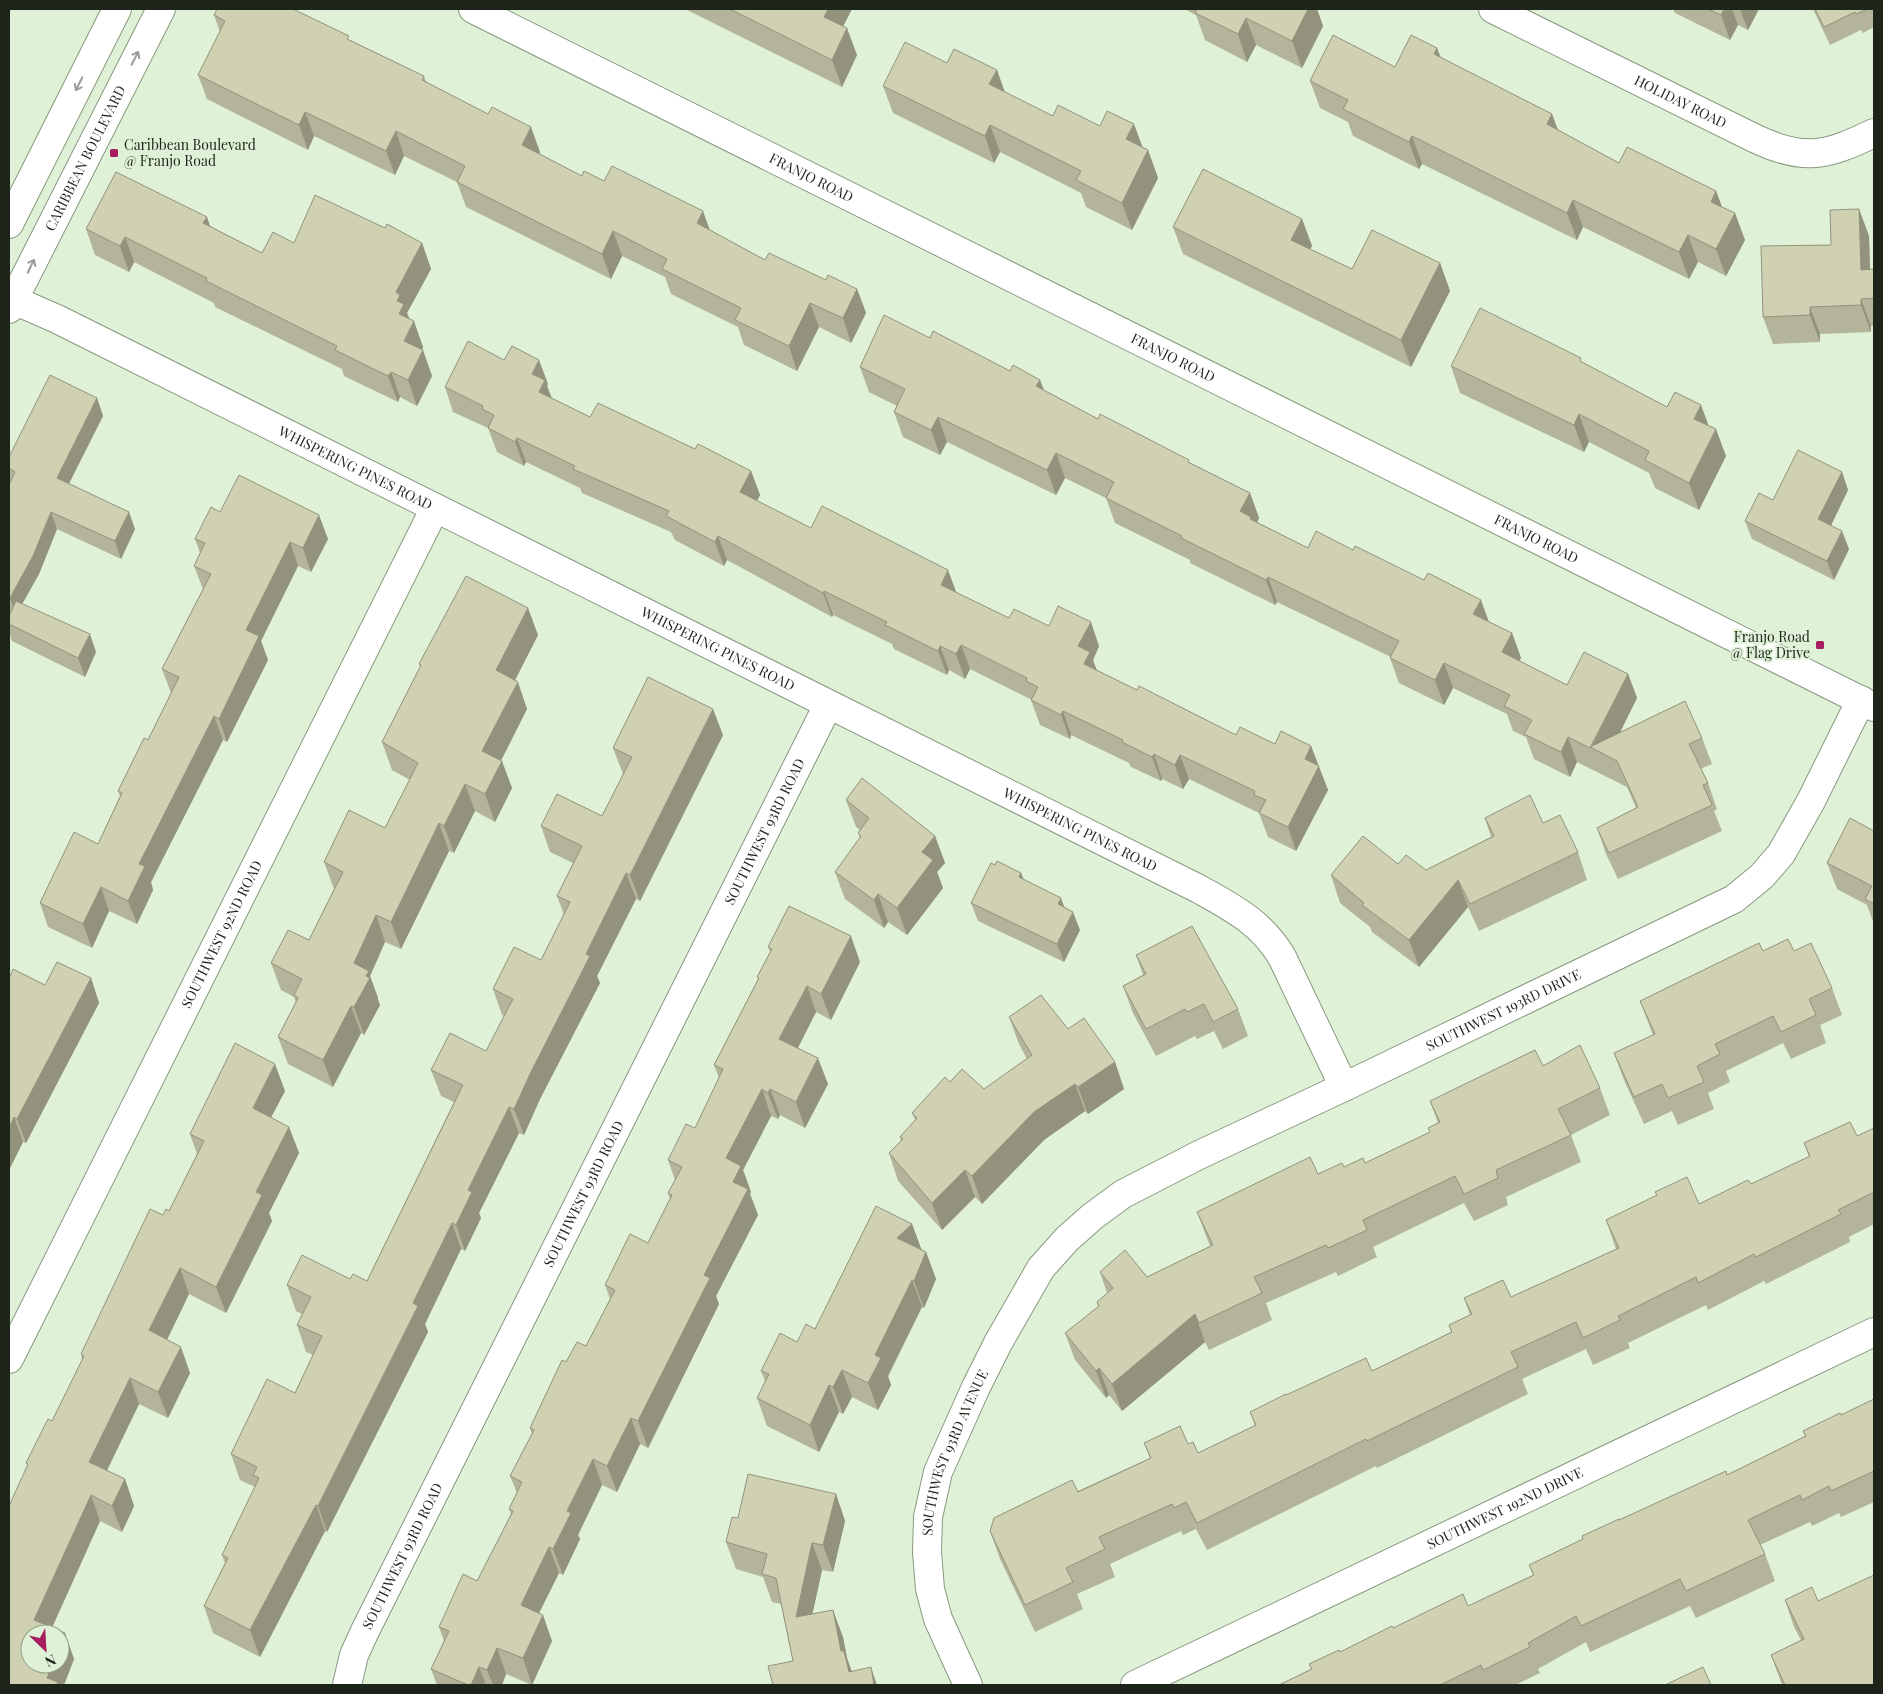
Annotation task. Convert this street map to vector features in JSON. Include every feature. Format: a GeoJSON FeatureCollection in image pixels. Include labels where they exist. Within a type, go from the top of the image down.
{"type":"FeatureCollection","features":[{"type":"Feature","properties":{"kind":"street"},"geometry":{"type":"LineString","coordinates":[[9,224],[117,9]]}},
{"type":"Feature","properties":{"kind":"street","name":"CARIBBEAN BOULEVARD"},"geometry":{"type":"LineString","coordinates":[[10,302],[161,9]]}},
{"type":"Feature","properties":{"kind":"street","name":"FRANJO ROAD"},"geometry":{"type":"LineString","coordinates":[[472,9],[1868,703]]}},
{"type":"Feature","properties":{"kind":"street","name":"HOLIDAY ROAD"},"geometry":{"type":"LineString","coordinates":[[1493,9],[1754,138],[1786,151],[1822,153],[1845,147],[1874,133]]}},
{"type":"Feature","properties":{"kind":"street","name":"WHISPERING PINES ROAD"},"geometry":{"type":"LineString","coordinates":[[10,302],[57,319],[1198,889],[1234,909],[1272,940],[1282,957],[1344,1087]]}},
{"type":"Feature","properties":{"kind":"street","name":"SOUTHWEST 92ND ROAD"},"geometry":{"type":"LineString","coordinates":[[9,1359],[435,508]]}},
{"type":"Feature","properties":{"kind":"street","name":"SOUTHWEST 193RD DRIVE"},"geometry":{"type":"LineString","coordinates":[[1067,1239],[1093,1216],[1123,1194],[1199,1155],[1701,916],[1742,893],[1773,865],[1786,847],[1868,703]]}},
{"type":"Feature","properties":{"kind":"street","name":"SOUTHWEST 93RD ROAD"},"geometry":{"type":"LineString","coordinates":[[347,1685],[354,1655],[365,1631],[828,705]]}},
{"type":"Feature","properties":{"kind":"street","name":"SOUTHWEST 93RD AVENUE"},"geometry":{"type":"LineString","coordinates":[[968,1685],[938,1619],[930,1589],[927,1552],[928,1517],[938,1472],[985,1370],[1021,1301],[1041,1268],[1067,1239]]}},
{"type":"Feature","properties":{"kind":"street","name":"SOUTHWEST 192ND DRIVE"},"geometry":{"type":"LineString","coordinates":[[1135,1685],[1874,1332]]}},
{"type":"Feature","properties":{"kind":"building"},"geometry":{"type":"Polygon","coordinates":[[[217,9],[293,9],[349,36],[347,39],[424,76],[422,80],[488,114],[492,107],[531,127],[522,145],[582,176],[584,171],[604,181],[612,166],[703,211],[697,223],[765,260],[769,253],[826,280],[828,275],[857,289],[843,318],[810,303],[789,346],[735,320],[741,308],[662,269],[667,259],[613,231],[602,254],[457,182],[465,166],[396,131],[386,151],[305,112],[299,125],[198,75],[225,21],[214,15],[217,9]]]}},
{"type":"Feature","properties":{"kind":"building"},"geometry":{"type":"Polygon","coordinates":[[[730,9],[828,9],[824,17],[847,28],[832,60],[730,9]]]}},
{"type":"Feature","properties":{"kind":"building"},"geometry":{"type":"Polygon","coordinates":[[[1197,9],[1308,9],[1292,41],[1246,18],[1238,34],[1195,13],[1197,9]]]}},
{"type":"Feature","properties":{"kind":"building"},"geometry":{"type":"Polygon","coordinates":[[[1708,9],[1724,9],[1721,15],[1708,9]]]}},
{"type":"Feature","properties":{"kind":"building"},"geometry":{"type":"Polygon","coordinates":[[[1815,9],[1868,9],[1856,14],[1855,12],[1824,27],[1815,9]]]}},
{"type":"Feature","properties":{"kind":"building"},"geometry":{"type":"Polygon","coordinates":[[[1333,35],[1395,67],[1411,35],[1437,48],[1434,54],[1552,114],[1547,124],[1619,163],[1627,147],[1716,191],[1711,202],[1735,213],[1716,249],[1688,235],[1679,252],[1573,200],[1567,213],[1412,136],[1409,142],[1343,109],[1348,100],[1310,81],[1333,35]]]}},
{"type":"Feature","properties":{"kind":"building"},"geometry":{"type":"Polygon","coordinates":[[[905,42],[947,63],[954,49],[997,70],[989,84],[1053,116],[1058,105],[1100,126],[1107,111],[1134,124],[1126,139],[1148,150],[1122,203],[1076,180],[1081,171],[990,125],[985,136],[883,86],[905,42]]]}},
{"type":"Feature","properties":{"kind":"building"},"geometry":{"type":"Polygon","coordinates":[[[1203,169],[1302,219],[1291,240],[1352,269],[1372,230],[1440,263],[1401,340],[1173,227],[1203,169]]]}},
{"type":"Feature","properties":{"kind":"building"},"geometry":{"type":"Polygon","coordinates":[[[116,172],[207,217],[203,223],[262,253],[273,232],[294,243],[315,195],[385,228],[387,224],[422,243],[396,292],[400,295],[397,301],[404,304],[399,314],[414,321],[404,341],[423,350],[408,380],[391,372],[388,376],[335,350],[337,346],[206,281],[207,278],[125,237],[120,246],[86,229],[116,172]]]}},
{"type":"Feature","properties":{"kind":"building"},"geometry":{"type":"Polygon","coordinates":[[[1859,209],[1861,270],[1874,269],[1874,298],[1861,299],[1861,305],[1810,307],[1810,315],[1763,317],[1761,246],[1831,245],[1830,210],[1859,209]]]}},
{"type":"Feature","properties":{"kind":"building"},"geometry":{"type":"Polygon","coordinates":[[[1480,308],[1581,358],[1580,361],[1667,407],[1675,392],[1701,405],[1694,419],[1716,429],[1689,483],[1645,460],[1649,451],[1579,414],[1574,425],[1451,366],[1480,308]]]}},
{"type":"Feature","properties":{"kind":"building"},"geometry":{"type":"Polygon","coordinates":[[[884,315],[930,338],[933,331],[1010,371],[1013,365],[1040,380],[1036,386],[1098,419],[1100,414],[1250,493],[1240,511],[1251,517],[1250,519],[1308,548],[1316,531],[1353,550],[1355,546],[1424,580],[1428,573],[1481,600],[1473,614],[1512,633],[1502,652],[1567,685],[1584,652],[1628,674],[1590,748],[1568,737],[1561,752],[1524,734],[1532,720],[1504,706],[1510,695],[1444,663],[1435,680],[1390,658],[1399,641],[1268,577],[1266,580],[1106,498],[1114,482],[1056,453],[1047,470],[938,417],[931,430],[894,412],[905,389],[860,367],[884,315]]]}},
{"type":"Feature","properties":{"kind":"building"},"geometry":{"type":"Polygon","coordinates":[[[468,341],[504,360],[512,346],[539,360],[532,374],[545,380],[539,392],[590,417],[598,403],[695,449],[698,444],[751,471],[740,492],[811,528],[822,506],[948,570],[941,585],[1009,618],[1014,609],[1049,626],[1058,606],[1091,622],[1078,646],[1090,652],[1084,664],[1137,690],[1139,686],[1236,735],[1240,727],[1275,744],[1281,731],[1311,746],[1305,759],[1319,766],[1288,827],[1259,813],[1266,800],[1254,795],[1255,791],[1180,755],[1175,765],[1154,754],[1152,757],[1122,742],[1123,740],[1063,711],[1061,715],[1031,700],[1038,687],[1026,681],[1027,678],[961,645],[956,654],[940,646],[938,651],[885,625],[887,622],[824,591],[823,593],[718,536],[715,542],[666,516],[669,511],[573,469],[575,466],[517,438],[515,442],[488,428],[494,415],[482,409],[483,406],[445,387],[468,341]]]}},
{"type":"Feature","properties":{"kind":"building"},"geometry":{"type":"Polygon","coordinates":[[[50,375],[97,398],[57,478],[129,512],[115,541],[51,512],[33,556],[10,598],[9,485],[15,472],[9,468],[9,457],[50,375]]]}},
{"type":"Feature","properties":{"kind":"building"},"geometry":{"type":"Polygon","coordinates":[[[1798,450],[1842,472],[1818,519],[1842,531],[1827,561],[1745,521],[1759,493],[1773,500],[1798,450]]]}},
{"type":"Feature","properties":{"kind":"building"},"geometry":{"type":"Polygon","coordinates":[[[239,475],[319,515],[303,548],[290,542],[246,630],[259,636],[219,719],[214,716],[139,864],[145,866],[128,901],[101,887],[83,924],[40,903],[74,832],[98,844],[122,793],[118,791],[144,738],[148,740],[179,677],[162,669],[211,574],[194,566],[205,543],[195,539],[211,507],[220,512],[239,475]]]}},
{"type":"Feature","properties":{"kind":"building"},"geometry":{"type":"Polygon","coordinates":[[[466,576],[528,608],[496,670],[518,682],[482,751],[502,761],[485,794],[465,784],[444,826],[439,823],[391,922],[376,915],[354,963],[369,971],[366,976],[370,978],[354,1007],[351,1006],[323,1060],[278,1037],[298,998],[294,995],[302,979],[271,963],[288,930],[309,940],[343,872],[324,862],[349,810],[385,828],[418,763],[382,742],[421,665],[419,664],[466,576]]]}},
{"type":"Feature","properties":{"kind":"building"},"geometry":{"type":"Polygon","coordinates":[[[16,601],[90,634],[78,658],[9,624],[9,616],[16,601]]]}},
{"type":"Feature","properties":{"kind":"building"},"geometry":{"type":"Polygon","coordinates":[[[648,677],[713,709],[630,875],[626,873],[586,954],[590,956],[514,1109],[509,1107],[468,1190],[472,1192],[456,1225],[452,1223],[413,1303],[418,1306],[318,1506],[316,1505],[250,1630],[204,1606],[228,1558],[222,1555],[259,1478],[253,1475],[257,1467],[231,1454],[267,1379],[295,1393],[322,1336],[297,1325],[311,1297],[287,1285],[302,1255],[350,1279],[353,1274],[367,1281],[463,1085],[431,1070],[450,1033],[486,1051],[513,999],[493,989],[514,947],[541,960],[570,902],[557,896],[582,846],[541,826],[557,794],[602,816],[632,757],[613,748],[648,677]]]}},
{"type":"Feature","properties":{"kind":"building"},"geometry":{"type":"Polygon","coordinates":[[[1685,701],[1702,738],[1689,744],[1708,783],[1703,785],[1712,805],[1609,853],[1597,828],[1638,807],[1617,761],[1590,747],[1685,701]]]}},
{"type":"Feature","properties":{"kind":"building"},"geometry":{"type":"Polygon","coordinates":[[[862,778],[935,836],[922,852],[933,860],[897,908],[878,894],[874,900],[835,872],[861,836],[858,833],[869,818],[846,800],[862,778]]]}},
{"type":"Feature","properties":{"kind":"building"},"geometry":{"type":"Polygon","coordinates":[[[1530,795],[1543,823],[1560,815],[1578,852],[1470,904],[1458,880],[1409,940],[1362,905],[1364,903],[1331,875],[1363,836],[1398,864],[1406,855],[1426,870],[1494,836],[1485,818],[1530,795]]]}},
{"type":"Feature","properties":{"kind":"building"},"geometry":{"type":"Polygon","coordinates":[[[1850,818],[1874,831],[1874,904],[1865,899],[1872,886],[1827,863],[1850,818]]]}},
{"type":"Feature","properties":{"kind":"building"},"geometry":{"type":"Polygon","coordinates":[[[997,861],[1021,873],[1019,877],[1061,898],[1058,904],[1073,912],[1057,944],[971,903],[991,863],[995,865],[997,861]]]}},
{"type":"Feature","properties":{"kind":"building"},"geometry":{"type":"Polygon","coordinates":[[[789,906],[851,936],[821,994],[807,986],[779,1039],[818,1058],[796,1102],[770,1089],[768,1093],[762,1089],[726,1158],[741,1166],[733,1182],[748,1189],[704,1275],[710,1278],[638,1421],[631,1418],[607,1466],[593,1459],[567,1511],[571,1513],[553,1549],[549,1547],[521,1605],[543,1615],[523,1658],[497,1648],[487,1670],[479,1667],[471,1685],[431,1669],[449,1631],[439,1627],[463,1574],[477,1581],[513,1511],[509,1509],[522,1482],[510,1476],[534,1430],[530,1428],[562,1360],[566,1362],[577,1342],[586,1346],[615,1290],[605,1285],[630,1234],[648,1243],[672,1195],[668,1193],[682,1167],[668,1160],[686,1124],[695,1128],[723,1069],[714,1065],[759,978],[757,977],[772,949],[768,947],[789,906]]]}},
{"type":"Feature","properties":{"kind":"building"},"geometry":{"type":"Polygon","coordinates":[[[1192,926],[1238,1009],[1213,1022],[1204,1004],[1187,1012],[1185,1009],[1146,1029],[1123,986],[1146,974],[1136,955],[1192,926]]]}},
{"type":"Feature","properties":{"kind":"building"},"geometry":{"type":"Polygon","coordinates":[[[1788,939],[1794,951],[1811,943],[1832,988],[1809,999],[1816,1015],[1781,1032],[1773,1016],[1715,1044],[1720,1054],[1697,1066],[1704,1082],[1668,1098],[1662,1084],[1634,1097],[1614,1053],[1655,1034],[1640,1001],[1759,943],[1763,951],[1788,939]]]}},
{"type":"Feature","properties":{"kind":"building"},"geometry":{"type":"Polygon","coordinates":[[[57,962],[91,978],[17,1119],[14,1117],[9,1128],[9,979],[13,969],[45,985],[57,962]]]}},
{"type":"Feature","properties":{"kind":"building"},"geometry":{"type":"Polygon","coordinates":[[[1041,995],[1068,1029],[1084,1018],[1115,1062],[1078,1087],[1075,1084],[1034,1112],[972,1176],[965,1170],[932,1203],[889,1153],[903,1139],[900,1137],[917,1118],[912,1113],[945,1077],[950,1082],[962,1069],[984,1089],[1032,1055],[1009,1017],[1041,995]]]}},
{"type":"Feature","properties":{"kind":"building"},"geometry":{"type":"Polygon","coordinates":[[[235,1043],[275,1064],[253,1108],[289,1127],[256,1192],[262,1195],[216,1287],[180,1268],[149,1330],[181,1347],[158,1392],[130,1378],[89,1462],[125,1479],[112,1506],[91,1495],[34,1620],[44,1624],[20,1624],[20,1674],[49,1674],[47,1678],[58,1682],[56,1685],[9,1685],[9,1506],[28,1464],[26,1463],[48,1419],[52,1421],[84,1356],[81,1354],[150,1209],[163,1215],[166,1209],[169,1211],[204,1141],[190,1134],[235,1043]]]}},
{"type":"Feature","properties":{"kind":"building"},"geometry":{"type":"Polygon","coordinates":[[[1580,1045],[1600,1088],[1558,1109],[1571,1135],[1496,1170],[1498,1178],[1464,1194],[1455,1176],[1363,1220],[1367,1230],[1328,1248],[1326,1245],[1254,1277],[1262,1293],[1199,1323],[1195,1314],[1112,1384],[1099,1368],[1096,1371],[1065,1333],[1099,1306],[1097,1302],[1113,1288],[1100,1272],[1125,1250],[1147,1277],[1213,1245],[1197,1212],[1310,1157],[1318,1174],[1342,1163],[1344,1167],[1363,1158],[1365,1163],[1430,1132],[1428,1128],[1440,1122],[1430,1101],[1535,1050],[1543,1066],[1580,1045]]]}},
{"type":"Feature","properties":{"kind":"building"},"geometry":{"type":"Polygon","coordinates":[[[1850,1122],[1857,1136],[1874,1128],[1874,1192],[1838,1210],[1841,1214],[1756,1257],[1754,1254],[1698,1283],[1696,1277],[1618,1316],[1620,1320],[1583,1338],[1576,1322],[1511,1352],[1518,1367],[1367,1441],[1366,1439],[1197,1523],[1186,1502],[1174,1508],[1172,1504],[1099,1537],[1105,1549],[1066,1568],[1073,1582],[1025,1605],[990,1531],[994,1518],[1072,1480],[1078,1492],[1151,1458],[1144,1443],[1180,1426],[1188,1444],[1193,1442],[1198,1453],[1256,1425],[1250,1412],[1286,1394],[1366,1358],[1372,1371],[1452,1332],[1449,1325],[1472,1314],[1464,1298],[1503,1280],[1511,1297],[1619,1248],[1606,1220],[1657,1195],[1655,1192],[1687,1177],[1699,1204],[1748,1180],[1751,1184],[1810,1156],[1804,1143],[1850,1122]]]}},
{"type":"Feature","properties":{"kind":"building"},"geometry":{"type":"Polygon","coordinates":[[[876,1206],[912,1224],[897,1238],[926,1252],[914,1281],[912,1280],[875,1355],[881,1358],[868,1383],[842,1370],[833,1387],[829,1385],[810,1425],[757,1398],[769,1374],[761,1371],[780,1333],[797,1342],[806,1324],[815,1329],[876,1206]]]}},
{"type":"Feature","properties":{"kind":"building"},"geometry":{"type":"Polygon","coordinates":[[[1874,1399],[1874,1471],[1831,1491],[1829,1486],[1802,1500],[1800,1495],[1748,1520],[1765,1554],[1686,1591],[1680,1579],[1581,1626],[1576,1616],[1528,1643],[1530,1647],[1483,1670],[1481,1665],[1440,1685],[1279,1685],[1312,1669],[1309,1664],[1339,1650],[1340,1652],[1392,1626],[1393,1628],[1463,1594],[1468,1606],[1534,1575],[1529,1565],[1583,1539],[1582,1536],[1726,1471],[1727,1475],[1806,1436],[1803,1431],[1874,1399]]]}},
{"type":"Feature","properties":{"kind":"building"},"geometry":{"type":"Polygon","coordinates":[[[748,1474],[836,1494],[823,1545],[812,1543],[796,1617],[833,1610],[841,1651],[844,1651],[849,1672],[871,1667],[874,1685],[773,1685],[768,1666],[793,1661],[776,1578],[762,1574],[767,1554],[726,1542],[732,1517],[738,1518],[748,1474]]]}},
{"type":"Feature","properties":{"kind":"building"},"geometry":{"type":"Polygon","coordinates":[[[1874,1575],[1874,1685],[1785,1685],[1771,1655],[1804,1639],[1785,1600],[1812,1587],[1818,1601],[1874,1575]]]}},
{"type":"Feature","properties":{"kind":"building"},"geometry":{"type":"Polygon","coordinates":[[[1703,1667],[1711,1685],[1665,1685],[1703,1667]]]}},
{"type":"Feature","properties":{"kind":"place","name":"Caribbean Boulevard @ Franjo Road"},"geometry":{"type":"Point","coordinates":[114,153]}},
{"type":"Feature","properties":{"kind":"place","name":"Franjo Road @ Flag Drive"},"geometry":{"type":"Point","coordinates":[1820,645]}}]}
